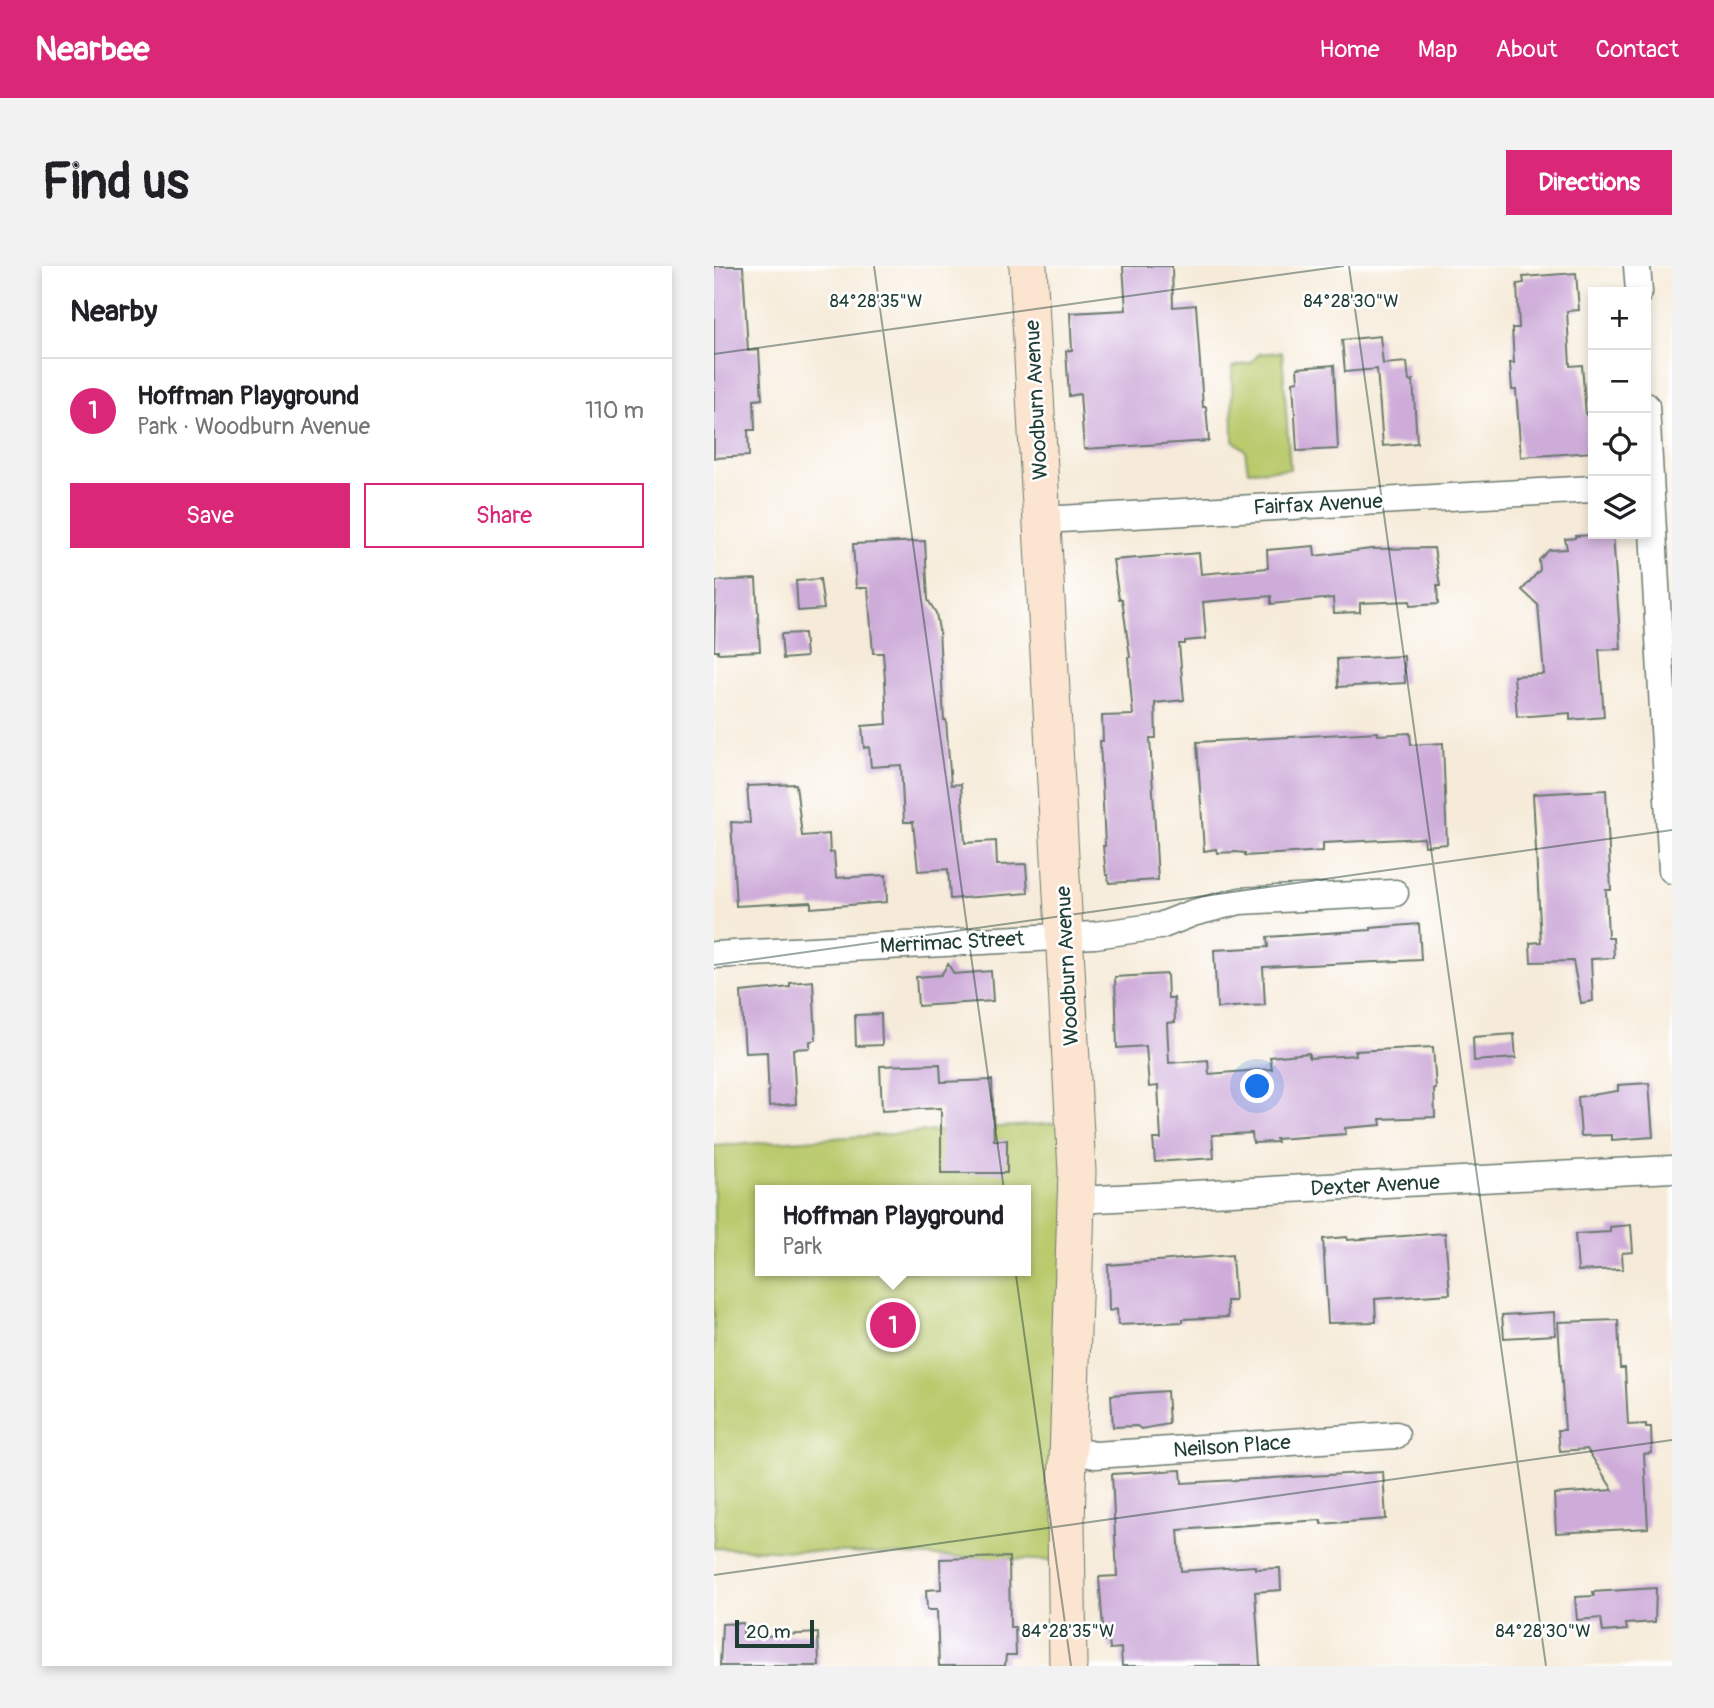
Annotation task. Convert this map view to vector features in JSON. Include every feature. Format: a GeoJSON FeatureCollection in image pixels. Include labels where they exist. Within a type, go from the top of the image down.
{"type":"FeatureCollection","features":[{"type":"Feature","properties":{"kind":"street","name":"Woodburn Avenue"},"geometry":{"type":"LineString","coordinates":[[1028,266],[1066,936],[1077,1200],[1066,1522],[1068,1666]]}},
{"type":"Feature","properties":{"kind":"street"},"geometry":{"type":"LineString","coordinates":[[1637,266],[1639,287]]}},
{"type":"Feature","properties":{"kind":"street"},"geometry":{"type":"LineString","coordinates":[[1647,413],[1656,486],[1672,870]]}},
{"type":"Feature","properties":{"kind":"street","name":"Fairfax Avenue"},"geometry":{"type":"LineString","coordinates":[[1044,520],[1588,489]]}},
{"type":"Feature","properties":{"kind":"street","name":"Merrimac Street"},"geometry":{"type":"LineString","coordinates":[[714,955],[1117,933],[1160,926],[1194,913],[1240,901],[1395,893]]}},
{"type":"Feature","properties":{"kind":"street","name":"Dexter Avenue"},"geometry":{"type":"LineString","coordinates":[[1077,1200],[1672,1169]]}},
{"type":"Feature","properties":{"kind":"street","name":"Neilson Place"},"geometry":{"type":"LineString","coordinates":[[1069,1450],[1095,1455],[1395,1435]]}},
{"type":"Feature","properties":{"kind":"green space"},"geometry":{"type":"Polygon","coordinates":[[[1282,352],[1290,469],[1248,471],[1245,450],[1233,440],[1232,367],[1251,363],[1259,354],[1282,352]]]}},
{"type":"Feature","properties":{"kind":"green space"},"geometry":{"type":"Polygon","coordinates":[[[1074,1122],[1066,1561],[714,1548],[714,1146],[1074,1122]]]}},
{"type":"Feature","properties":{"kind":"building"},"geometry":{"type":"Polygon","coordinates":[[[714,266],[743,266],[748,351],[759,350],[762,399],[754,400],[755,430],[748,430],[749,456],[714,458],[714,266]]]}},
{"type":"Feature","properties":{"kind":"building"},"geometry":{"type":"Polygon","coordinates":[[[1123,266],[1172,266],[1173,307],[1196,305],[1203,407],[1206,407],[1209,441],[1084,449],[1080,394],[1069,396],[1066,351],[1072,350],[1070,313],[1126,310],[1123,266]]]}},
{"type":"Feature","properties":{"kind":"building"},"geometry":{"type":"Polygon","coordinates":[[[1576,273],[1579,310],[1567,311],[1570,366],[1582,365],[1588,415],[1588,452],[1521,457],[1516,390],[1512,390],[1510,363],[1514,363],[1512,328],[1519,328],[1517,284],[1524,283],[1523,277],[1576,273]]]}},
{"type":"Feature","properties":{"kind":"building"},"geometry":{"type":"Polygon","coordinates":[[[1380,336],[1383,364],[1407,362],[1409,381],[1413,380],[1417,443],[1383,446],[1377,369],[1345,372],[1342,340],[1380,336]]]}},
{"type":"Feature","properties":{"kind":"building"},"geometry":{"type":"Polygon","coordinates":[[[1334,365],[1338,449],[1297,451],[1293,382],[1298,381],[1297,368],[1334,365]]]}},
{"type":"Feature","properties":{"kind":"building"},"geometry":{"type":"Polygon","coordinates":[[[1575,536],[1613,539],[1621,649],[1599,650],[1604,717],[1570,720],[1570,713],[1517,717],[1514,676],[1544,674],[1538,605],[1522,590],[1540,570],[1539,560],[1549,550],[1567,549],[1565,539],[1575,536]]]}},
{"type":"Feature","properties":{"kind":"building"},"geometry":{"type":"Polygon","coordinates":[[[925,541],[928,600],[936,613],[939,630],[951,785],[961,784],[965,843],[996,841],[997,865],[1026,864],[1028,893],[950,899],[948,869],[918,871],[913,822],[904,822],[901,765],[871,767],[869,747],[864,748],[862,726],[887,724],[885,680],[883,653],[873,653],[868,588],[856,588],[853,544],[925,541]]]}},
{"type":"Feature","properties":{"kind":"building"},"geometry":{"type":"Polygon","coordinates":[[[1314,546],[1315,556],[1371,549],[1434,548],[1440,586],[1437,586],[1438,604],[1410,606],[1410,601],[1360,603],[1360,612],[1334,613],[1333,598],[1271,604],[1271,596],[1203,602],[1206,639],[1179,644],[1184,700],[1155,703],[1156,738],[1150,738],[1158,880],[1109,883],[1103,846],[1100,741],[1103,741],[1102,716],[1133,715],[1130,657],[1122,599],[1119,599],[1113,560],[1199,553],[1201,574],[1268,568],[1267,550],[1314,546]]]}},
{"type":"Feature","properties":{"kind":"building"},"geometry":{"type":"Polygon","coordinates":[[[756,579],[760,651],[714,651],[716,581],[756,579]]]}},
{"type":"Feature","properties":{"kind":"building"},"geometry":{"type":"Polygon","coordinates":[[[820,579],[824,609],[798,611],[796,581],[820,579]]]}},
{"type":"Feature","properties":{"kind":"building"},"geometry":{"type":"Polygon","coordinates":[[[804,633],[806,657],[783,659],[781,634],[804,633]]]}},
{"type":"Feature","properties":{"kind":"building"},"geometry":{"type":"Polygon","coordinates":[[[1404,656],[1405,683],[1338,687],[1337,659],[1404,656]]]}},
{"type":"Feature","properties":{"kind":"building"},"geometry":{"type":"Polygon","coordinates":[[[1378,732],[1378,735],[1410,733],[1411,745],[1443,743],[1447,844],[1425,846],[1424,838],[1323,843],[1323,851],[1245,856],[1245,853],[1217,853],[1216,849],[1204,851],[1197,742],[1378,732]]]}},
{"type":"Feature","properties":{"kind":"building"},"geometry":{"type":"Polygon","coordinates":[[[796,784],[802,836],[829,834],[830,853],[834,852],[836,878],[886,875],[887,902],[811,908],[811,902],[736,906],[731,822],[750,823],[747,786],[796,784]]]}},
{"type":"Feature","properties":{"kind":"building"},"geometry":{"type":"Polygon","coordinates":[[[1606,790],[1611,890],[1606,890],[1608,938],[1613,938],[1614,958],[1591,959],[1593,1001],[1581,1003],[1573,961],[1531,962],[1530,943],[1541,942],[1533,794],[1606,790]]]}},
{"type":"Feature","properties":{"kind":"building"},"geometry":{"type":"Polygon","coordinates":[[[1419,924],[1421,960],[1263,967],[1265,1005],[1217,1008],[1214,950],[1268,947],[1267,937],[1419,924]]]}},
{"type":"Feature","properties":{"kind":"building"},"geometry":{"type":"Polygon","coordinates":[[[948,964],[954,974],[991,971],[993,1001],[918,1006],[916,977],[941,975],[948,964]]]}},
{"type":"Feature","properties":{"kind":"building"},"geometry":{"type":"Polygon","coordinates":[[[1167,974],[1168,998],[1174,998],[1175,1022],[1167,1023],[1169,1063],[1208,1060],[1209,1074],[1272,1069],[1270,1057],[1309,1053],[1309,1058],[1356,1055],[1355,1051],[1433,1047],[1435,1117],[1380,1119],[1381,1125],[1345,1128],[1346,1134],[1276,1139],[1277,1142],[1253,1143],[1252,1133],[1212,1135],[1214,1158],[1155,1162],[1153,1139],[1161,1139],[1158,1086],[1149,1087],[1146,1046],[1117,1048],[1115,977],[1167,974]]]}},
{"type":"Feature","properties":{"kind":"building"},"geometry":{"type":"Polygon","coordinates":[[[813,981],[816,1040],[810,1041],[810,1048],[793,1049],[796,1104],[769,1106],[767,1052],[745,1053],[741,992],[790,987],[790,983],[813,981]]]}},
{"type":"Feature","properties":{"kind":"building"},"geometry":{"type":"Polygon","coordinates":[[[881,1014],[882,1045],[856,1046],[855,1015],[881,1014]]]}},
{"type":"Feature","properties":{"kind":"building"},"geometry":{"type":"Polygon","coordinates":[[[1514,1034],[1516,1058],[1474,1061],[1473,1037],[1514,1034]]]}},
{"type":"Feature","properties":{"kind":"building"},"geometry":{"type":"Polygon","coordinates":[[[940,1064],[941,1082],[992,1080],[994,1140],[1007,1140],[1007,1173],[941,1173],[941,1108],[882,1111],[880,1066],[940,1064]]]}},
{"type":"Feature","properties":{"kind":"building"},"geometry":{"type":"Polygon","coordinates":[[[1649,1083],[1653,1137],[1612,1140],[1612,1135],[1581,1136],[1578,1097],[1618,1091],[1618,1085],[1649,1083]]]}},
{"type":"Feature","properties":{"kind":"building"},"geometry":{"type":"Polygon","coordinates":[[[1631,1225],[1633,1252],[1622,1253],[1623,1269],[1578,1271],[1575,1234],[1610,1232],[1610,1227],[1631,1225]]]}},
{"type":"Feature","properties":{"kind":"building"},"geometry":{"type":"Polygon","coordinates":[[[1445,1233],[1450,1294],[1375,1299],[1376,1322],[1328,1323],[1323,1239],[1347,1237],[1348,1240],[1445,1233]]]}},
{"type":"Feature","properties":{"kind":"building"},"geometry":{"type":"Polygon","coordinates":[[[1232,1255],[1235,1301],[1227,1301],[1228,1317],[1118,1325],[1117,1309],[1109,1311],[1108,1265],[1232,1255]]]}},
{"type":"Feature","properties":{"kind":"building"},"geometry":{"type":"Polygon","coordinates":[[[1554,1312],[1555,1335],[1504,1338],[1502,1315],[1554,1312]]]}},
{"type":"Feature","properties":{"kind":"building"},"geometry":{"type":"Polygon","coordinates":[[[1618,1320],[1620,1368],[1625,1368],[1628,1425],[1646,1424],[1646,1427],[1651,1427],[1652,1453],[1644,1454],[1648,1528],[1556,1533],[1554,1494],[1613,1490],[1587,1449],[1560,1451],[1558,1430],[1565,1430],[1558,1322],[1618,1320]]]}},
{"type":"Feature","properties":{"kind":"building"},"geometry":{"type":"Polygon","coordinates":[[[1167,1391],[1169,1424],[1141,1429],[1137,1426],[1113,1427],[1111,1395],[1167,1391]]]}},
{"type":"Feature","properties":{"kind":"building"},"geometry":{"type":"Polygon","coordinates":[[[1181,1470],[1182,1483],[1383,1472],[1386,1519],[1321,1524],[1321,1520],[1178,1530],[1181,1571],[1255,1566],[1255,1569],[1280,1568],[1281,1590],[1255,1592],[1260,1666],[1122,1666],[1121,1648],[1110,1649],[1109,1641],[1104,1641],[1099,1577],[1117,1576],[1112,1474],[1181,1470]]]}},
{"type":"Feature","properties":{"kind":"building"},"geometry":{"type":"Polygon","coordinates":[[[1009,1557],[1010,1627],[1015,1627],[1016,1655],[1006,1655],[1005,1666],[939,1666],[937,1610],[927,1610],[926,1590],[941,1589],[940,1559],[1009,1557]]]}},
{"type":"Feature","properties":{"kind":"building"},"geometry":{"type":"Polygon","coordinates":[[[1656,1588],[1655,1622],[1626,1624],[1627,1630],[1603,1632],[1601,1618],[1577,1620],[1575,1597],[1594,1596],[1593,1592],[1656,1588]]]}},
{"type":"Feature","properties":{"kind":"building"},"geometry":{"type":"Polygon","coordinates":[[[743,1623],[743,1637],[818,1633],[819,1666],[720,1666],[722,1624],[743,1623]]]}},
{"type":"Feature","properties":{"kind":"place","name":"Hoffman Playground"},"geometry":{"type":"Point","coordinates":[893,1325]}}]}
